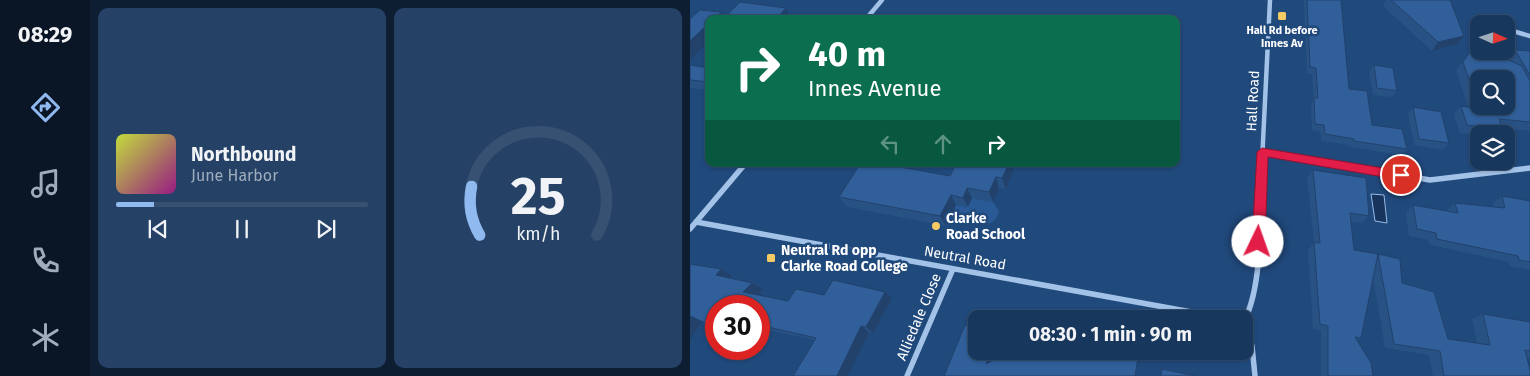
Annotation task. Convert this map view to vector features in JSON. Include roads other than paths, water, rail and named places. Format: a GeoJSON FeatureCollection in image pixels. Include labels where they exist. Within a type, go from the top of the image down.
{"type":"FeatureCollection","features":[{"type":"Feature","properties":{"kind":"street"},"geometry":{"type":"LineString","coordinates":[[869,15],[882,0]]}},
{"type":"Feature","properties":{"kind":"street","name":"Hall Road"},"geometry":{"type":"LineString","coordinates":[[1249,310],[1257,278],[1270,0]]}},
{"type":"Feature","properties":{"kind":"street"},"geometry":{"type":"LineString","coordinates":[[1515,31],[1530,36]]}},
{"type":"Feature","properties":{"kind":"street"},"geometry":{"type":"LineString","coordinates":[[1262,152],[1430,180],[1530,168]]}},
{"type":"Feature","properties":{"kind":"street"},"geometry":{"type":"LineString","coordinates":[[690,229],[742,167]]}},
{"type":"Feature","properties":{"kind":"street","name":"Neutral Road"},"geometry":{"type":"LineString","coordinates":[[696,222],[1180,310]]}},
{"type":"Feature","properties":{"kind":"street","name":"Alliedale Close"},"geometry":{"type":"LineString","coordinates":[[907,376],[953,269]]}},
{"type":"Feature","properties":{"kind":"street","name":"Hall Road"},"geometry":{"type":"LineString","coordinates":[[1253,356],[1255,376]]}},
{"type":"Feature","properties":{"kind":"place","name":"Hall Rd before Innes Av"},"geometry":{"type":"Point","coordinates":[1282,16]}},
{"type":"Feature","properties":{"kind":"place","name":"Clarke Road School"},"geometry":{"type":"Point","coordinates":[936,226]}},
{"type":"Feature","properties":{"kind":"place","name":"Neutral Rd opp Clarke Road College"},"geometry":{"type":"Point","coordinates":[771,258]}}]}
